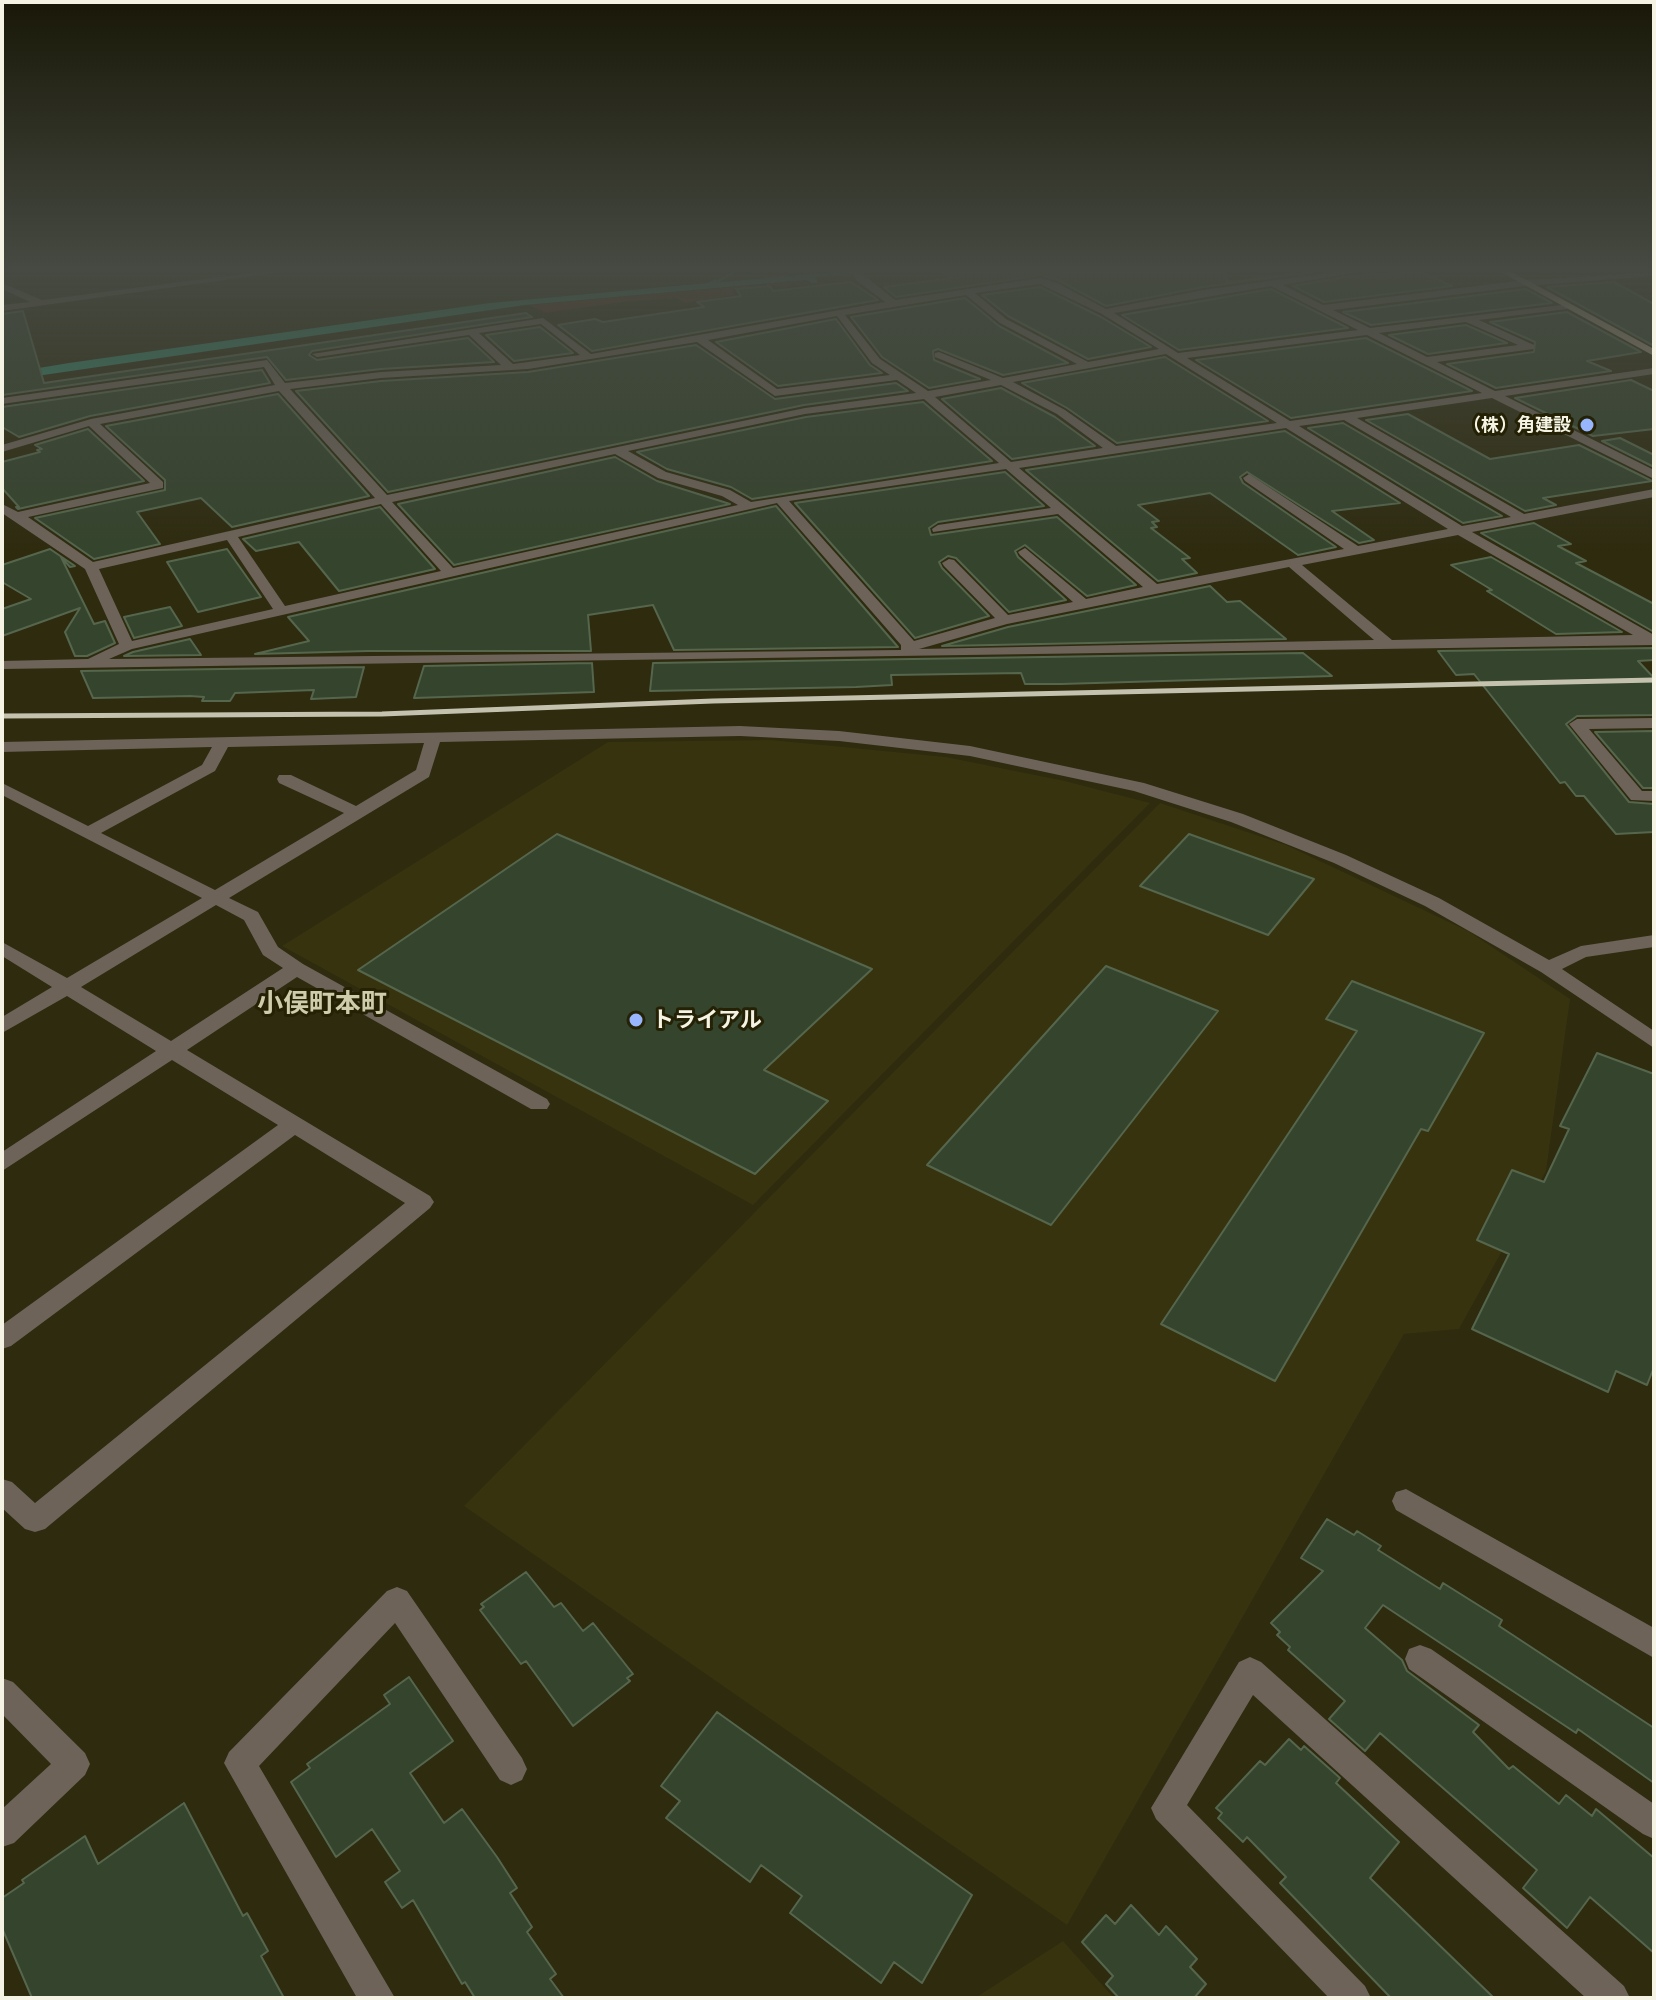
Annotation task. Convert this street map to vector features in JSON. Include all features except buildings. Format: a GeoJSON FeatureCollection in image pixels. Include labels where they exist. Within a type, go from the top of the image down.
{"type":"FeatureCollection","features":[{"type":"Feature","properties":{"kind":"street"},"geometry":{"type":"LineString","coordinates":[[2,401],[251,365]]}},
{"type":"Feature","properties":{"kind":"street"},"geometry":{"type":"LineString","coordinates":[[268,365],[282,387],[450,573]]}},
{"type":"Feature","properties":{"kind":"street"},"geometry":{"type":"LineString","coordinates":[[2,449],[91,422],[282,387],[358,365]]}},
{"type":"Feature","properties":{"kind":"street"},"geometry":{"type":"LineString","coordinates":[[463,365],[523,365]]}},
{"type":"Feature","properties":{"kind":"street"},"geometry":{"type":"LineString","coordinates":[[737,365],[775,393],[899,377]]}},
{"type":"Feature","properties":{"kind":"street"},"geometry":{"type":"LineString","coordinates":[[882,365],[926,395],[1154,589]]}},
{"type":"Feature","properties":{"kind":"street"},"geometry":{"type":"LineString","coordinates":[[964,365],[1061,412],[1113,450]]}},
{"type":"Feature","properties":{"kind":"street"},"geometry":{"type":"LineString","coordinates":[[91,567],[383,500],[805,411],[926,395],[1077,365]]}},
{"type":"Feature","properties":{"kind":"street"},"geometry":{"type":"LineString","coordinates":[[1191,365],[1461,531],[1653,640]]}},
{"type":"Feature","properties":{"kind":"street"},"geometry":{"type":"LineString","coordinates":[[1438,365],[1654,475]]}},
{"type":"Feature","properties":{"kind":"street"},"geometry":{"type":"LineString","coordinates":[[88,663],[127,646],[747,505],[1654,371]]}},
{"type":"Feature","properties":{"kind":"street"},"geometry":{"type":"LineString","coordinates":[[1346,416],[1522,518]]}},
{"type":"Feature","properties":{"kind":"street"},"geometry":{"type":"LineString","coordinates":[[17,516],[159,485],[91,422]]}},
{"type":"Feature","properties":{"kind":"street"},"geometry":{"type":"LineString","coordinates":[[617,450],[662,475],[726,493],[747,505]]}},
{"type":"Feature","properties":{"kind":"street"},"geometry":{"type":"LineString","coordinates":[[1249,478],[1355,550]]}},
{"type":"Feature","properties":{"kind":"street"},"geometry":{"type":"LineString","coordinates":[[905,650],[1005,620],[1654,493]]}},
{"type":"Feature","properties":{"kind":"street"},"geometry":{"type":"LineString","coordinates":[[780,499],[905,650]]}},
{"type":"Feature","properties":{"kind":"street"},"geometry":{"type":"LineString","coordinates":[[2,508],[91,567],[127,646]]}},
{"type":"Feature","properties":{"kind":"street"},"geometry":{"type":"LineString","coordinates":[[938,529],[1061,510]]}},
{"type":"Feature","properties":{"kind":"street"},"geometry":{"type":"LineString","coordinates":[[230,535],[281,611]]}},
{"type":"Feature","properties":{"kind":"street"},"geometry":{"type":"LineString","coordinates":[[1025,552],[1084,604]]}},
{"type":"Feature","properties":{"kind":"street"},"geometry":{"type":"LineString","coordinates":[[1291,562],[1389,645]]}},
{"type":"Feature","properties":{"kind":"street"},"geometry":{"type":"LineString","coordinates":[[949,563],[1005,620]]}},
{"type":"Feature","properties":{"kind":"street"},"geometry":{"type":"LineString","coordinates":[[2,665],[1653,640]]}},
{"type":"Feature","properties":{"kind":"street"},"geometry":{"type":"LineString","coordinates":[[1654,723],[1577,724],[1637,796],[1654,796]]}},
{"type":"Feature","properties":{"kind":"street"},"geometry":{"type":"LineString","coordinates":[[2,747],[659,732],[793,733],[925,745],[1025,761],[1138,787],[1285,836],[1387,879],[1548,968],[1654,1041]]}},
{"type":"Feature","properties":{"kind":"street"},"geometry":{"type":"LineString","coordinates":[[2,1026],[423,773],[434,737]]}},
{"type":"Feature","properties":{"kind":"street"},"geometry":{"type":"LineString","coordinates":[[88,833],[209,768],[223,742]]}},
{"type":"Feature","properties":{"kind":"street"},"geometry":{"type":"LineString","coordinates":[[285,779],[357,813]]}},
{"type":"Feature","properties":{"kind":"street"},"geometry":{"type":"LineString","coordinates":[[2,788],[251,916],[270,951],[296,968],[539,1104]]}},
{"type":"Feature","properties":{"kind":"street"},"geometry":{"type":"LineString","coordinates":[[1548,968],[1581,952],[1654,941]]}},
{"type":"Feature","properties":{"kind":"street"},"geometry":{"type":"LineString","coordinates":[[2,948],[422,1202],[35,1520],[2,1491]]}},
{"type":"Feature","properties":{"kind":"street"},"geometry":{"type":"LineString","coordinates":[[2,1163],[296,968]]}},
{"type":"Feature","properties":{"kind":"street"},"geometry":{"type":"LineString","coordinates":[[2,1339],[295,1124]]}},
{"type":"Feature","properties":{"kind":"street"},"geometry":{"type":"LineString","coordinates":[[1406,1501],[1654,1644]]}},
{"type":"Feature","properties":{"kind":"street"},"geometry":{"type":"LineString","coordinates":[[377,1998],[240,1763],[397,1601],[511,1769]]}},
{"type":"Feature","properties":{"kind":"street"},"geometry":{"type":"LineString","coordinates":[[1420,1659],[1654,1823]]}},
{"type":"Feature","properties":{"kind":"street"},"geometry":{"type":"LineString","coordinates":[[1353,1998],[1167,1808],[1250,1672],[1612,1998]]}},
{"type":"Feature","properties":{"kind":"street"},"geometry":{"type":"LineString","coordinates":[[2,1693],[74,1764],[2,1831]]}},
{"type":"Feature","properties":{"kind":"shaded area"},"geometry":{"type":"Polygon","coordinates":[[[55,365],[110,365],[2,381],[2,374],[55,365]]]}},
{"type":"Feature","properties":{"kind":"shaded area"},"geometry":{"type":"Polygon","coordinates":[[[771,740],[946,757],[1065,781],[1150,803],[753,1205],[282,946],[608,742],[771,740]]]}},
{"type":"Feature","properties":{"kind":"shaded area"},"geometry":{"type":"Polygon","coordinates":[[[1160,803],[1286,845],[1468,931],[1570,999],[1546,1171],[1459,1329],[1404,1334],[1067,1925],[464,1506],[1160,803]]]}},
{"type":"Feature","properties":{"kind":"shaded area"},"geometry":{"type":"Polygon","coordinates":[[[1063,1941],[1114,1998],[975,1998],[1063,1941]]]}},
{"type":"Feature","properties":{"kind":"railway"},"geometry":{"type":"LineString","coordinates":[[2,716],[382,714],[713,701],[1654,680]]}},
{"type":"Feature","properties":{"kind":"place","name":"（株）角建設"},"geometry":{"type":"Point","coordinates":[1587,425]}},
{"type":"Feature","properties":{"kind":"place","name":"トライアル"},"geometry":{"type":"Point","coordinates":[636,1020]}},
{"type":"Feature","properties":{"kind":"district","name":"小俣町本町"},"geometry":{"type":"Point","coordinates":[322,1003]}}]}
